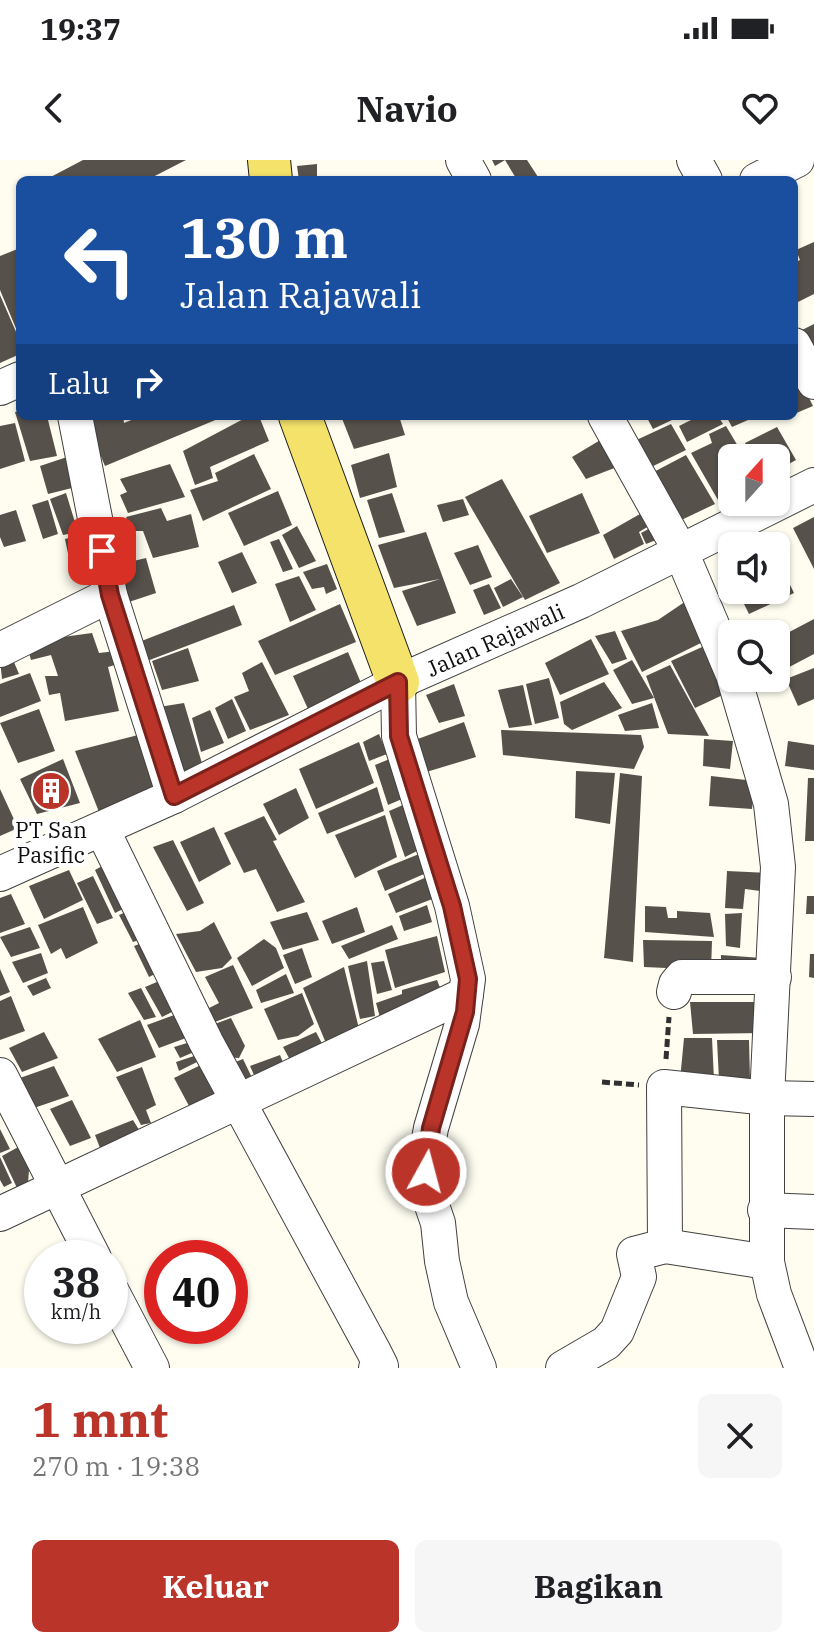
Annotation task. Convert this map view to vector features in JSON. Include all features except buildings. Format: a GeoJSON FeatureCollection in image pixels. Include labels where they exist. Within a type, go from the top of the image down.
{"type":"FeatureCollection","features":[{"type":"Feature","properties":{"kind":"main road"},"geometry":{"type":"LineString","coordinates":[[301,420],[398,682]]}},
{"type":"Feature","properties":{"kind":"street"},"geometry":{"type":"LineString","coordinates":[[765,176],[797,160]]}},
{"type":"Feature","properties":{"kind":"street"},"geometry":{"type":"LineString","coordinates":[[798,352],[814,382]]}},
{"type":"Feature","properties":{"kind":"street"},"geometry":{"type":"LineString","coordinates":[[76,420],[110,595],[174,796]]}},
{"type":"Feature","properties":{"kind":"street"},"geometry":{"type":"LineString","coordinates":[[607,420],[681,552],[718,639]]}},
{"type":"Feature","properties":{"kind":"street","name":"Jalan Rajawali"},"geometry":{"type":"LineString","coordinates":[[0,874],[174,796],[398,682],[581,601],[814,485]]}},
{"type":"Feature","properties":{"kind":"street"},"geometry":{"type":"LineString","coordinates":[[0,650],[110,595]]}},
{"type":"Feature","properties":{"kind":"street"},"geometry":{"type":"LineString","coordinates":[[398,682],[399,736],[452,906],[465,961],[466,994],[462,1024],[431,1128],[426,1156],[426,1188],[438,1223],[451,1302],[479,1368]]}},
{"type":"Feature","properties":{"kind":"street"},"geometry":{"type":"LineString","coordinates":[[738,692],[771,804],[778,867],[767,1098],[767,1262],[774,1294],[802,1368]]}},
{"type":"Feature","properties":{"kind":"street"},"geometry":{"type":"LineString","coordinates":[[102,829],[238,1103],[380,1367]]}},
{"type":"Feature","properties":{"kind":"street"},"geometry":{"type":"LineString","coordinates":[[674,992],[682,977],[774,977]]}},
{"type":"Feature","properties":{"kind":"street"},"geometry":{"type":"LineString","coordinates":[[0,1214],[466,994]]}},
{"type":"Feature","properties":{"kind":"street"},"geometry":{"type":"LineString","coordinates":[[0,1075],[85,1240]]}},
{"type":"Feature","properties":{"kind":"street"},"geometry":{"type":"LineString","coordinates":[[665,1246],[664,1087],[767,1098],[814,1099]]}},
{"type":"Feature","properties":{"kind":"street"},"geometry":{"type":"LineString","coordinates":[[765,1210],[814,1212]]}},
{"type":"Feature","properties":{"kind":"street"},"geometry":{"type":"LineString","coordinates":[[563,1368],[606,1343],[617,1331],[639,1277],[634,1254],[665,1246],[767,1262]]}},
{"type":"Feature","properties":{"kind":"street"},"geometry":{"type":"LineString","coordinates":[[128,1322],[152,1368]]}},
{"type":"Feature","properties":{"kind":"path"},"geometry":{"type":"LineString","coordinates":[[664,1087],[674,992]]}},
{"type":"Feature","properties":{"kind":"place","name":"PT San Pasific"},"geometry":{"type":"Point","coordinates":[51,791]}},
{"type":"Feature","properties":{"kind":"route"},"geometry":{"type":"LineString","coordinates":[[102,551],[110,595],[174,796],[398,682],[399,736],[452,906],[468,979],[465,1012],[431,1128],[426,1172]]}}]}
